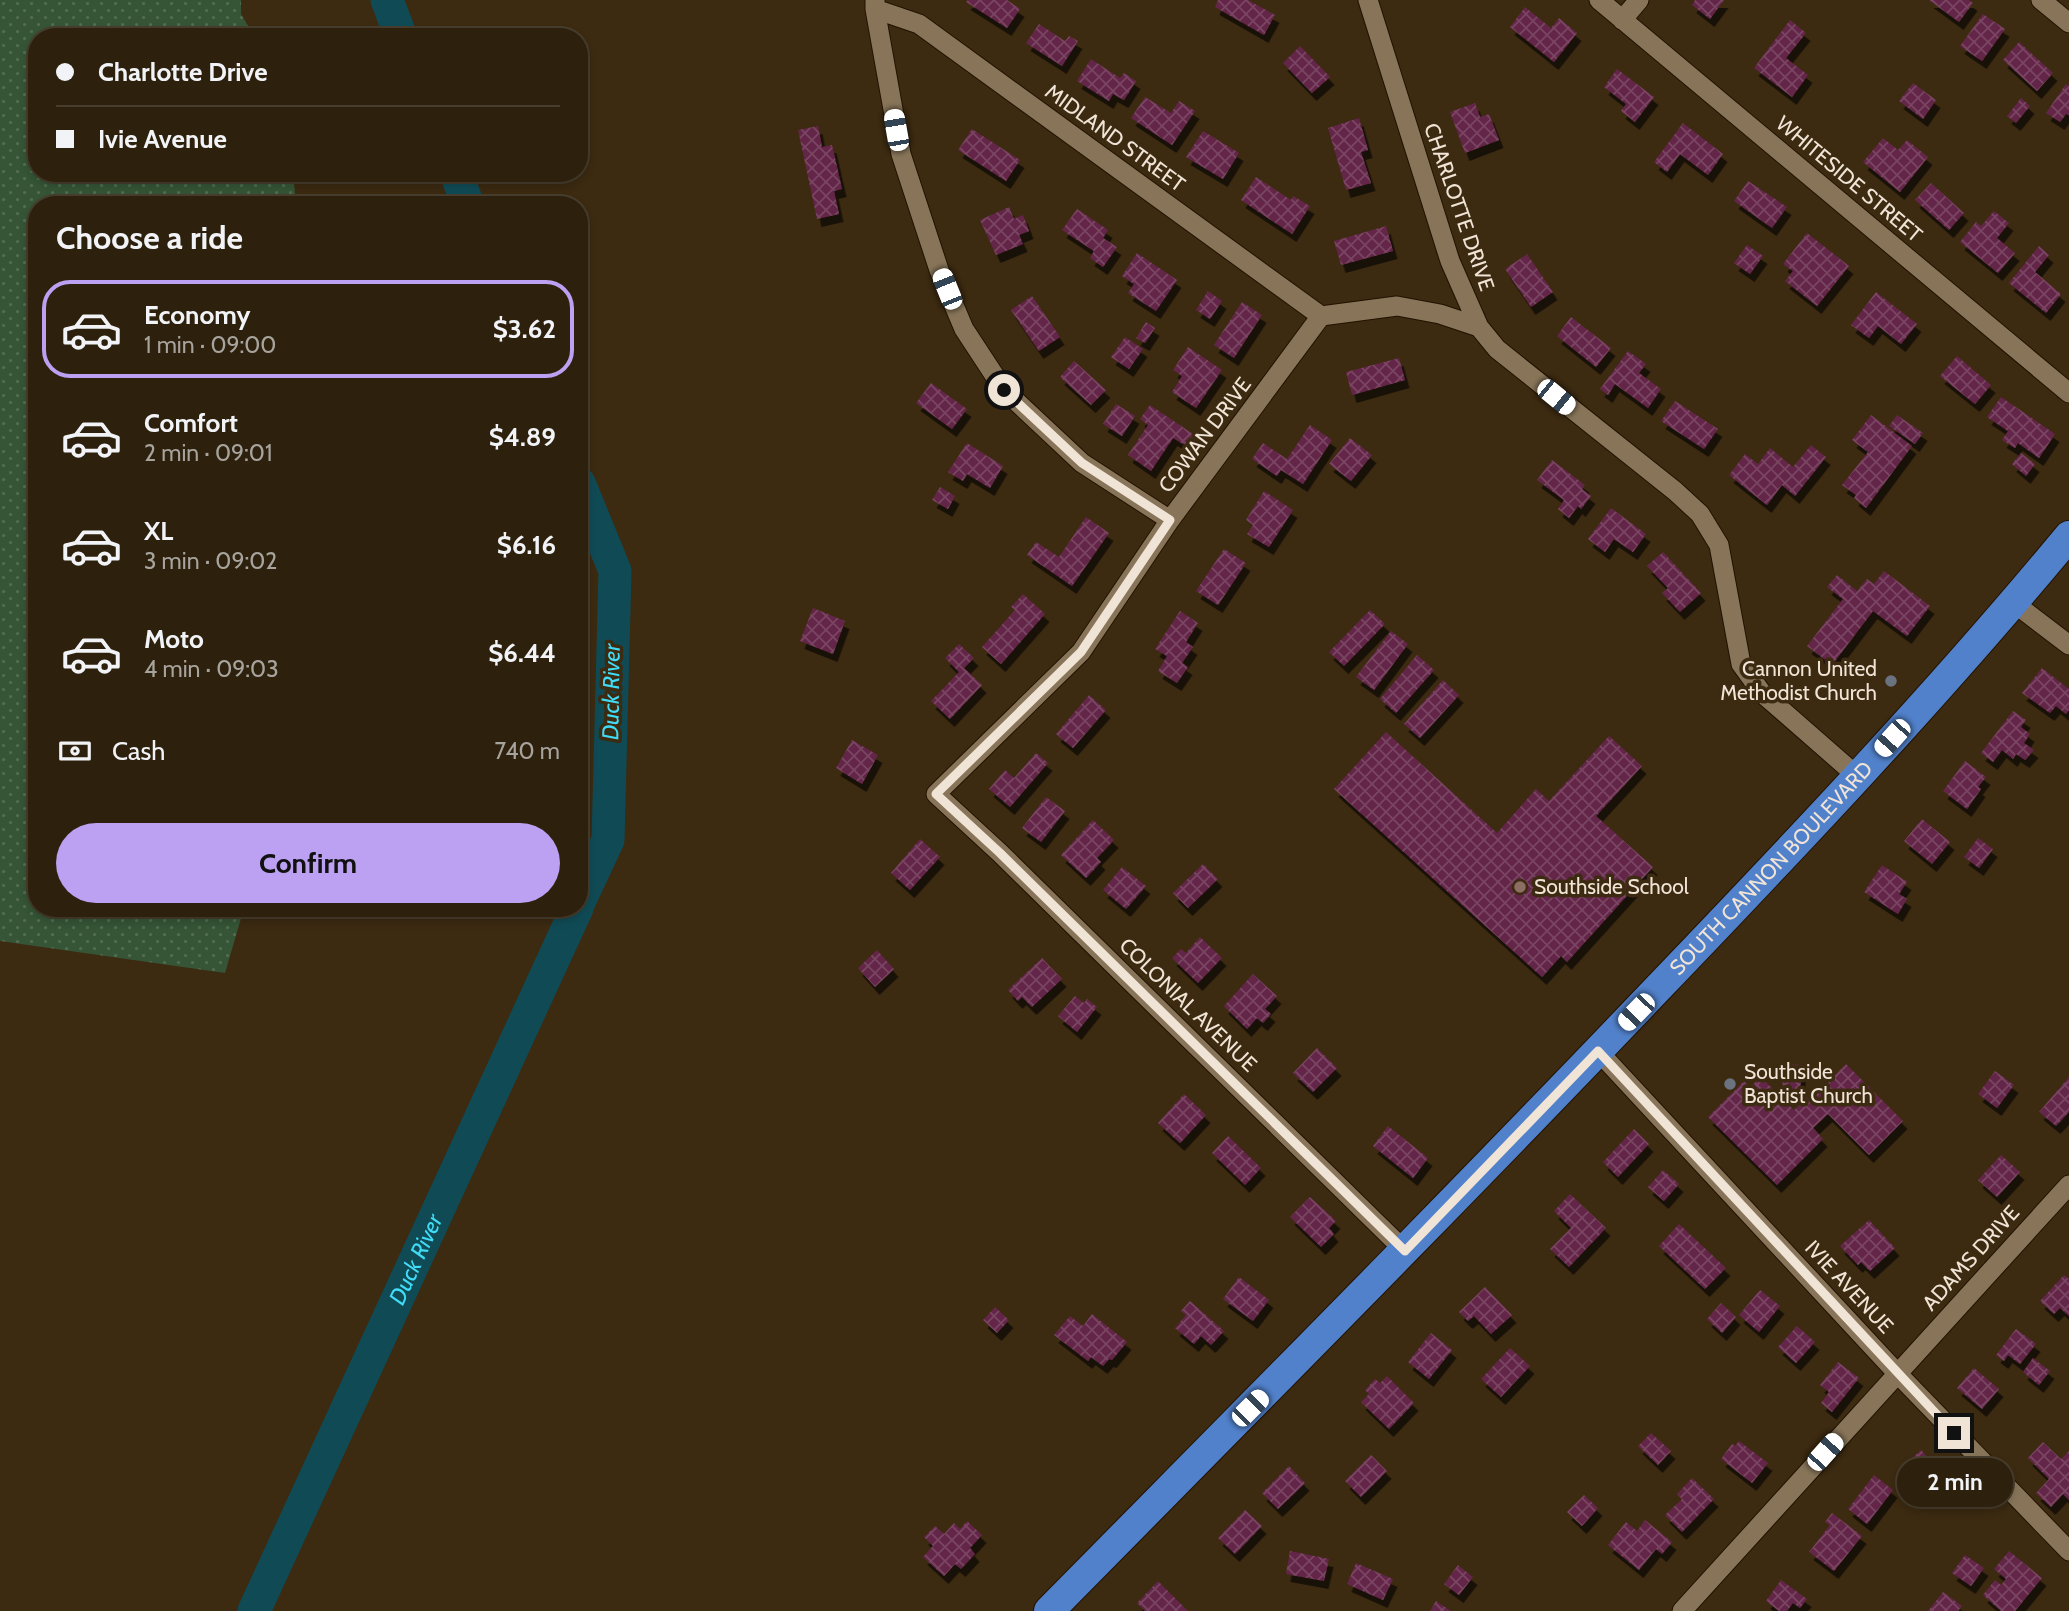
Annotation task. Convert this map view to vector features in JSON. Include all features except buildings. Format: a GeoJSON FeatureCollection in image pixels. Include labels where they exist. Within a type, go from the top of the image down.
{"type":"FeatureCollection","features":[{"type":"Feature","properties":{"kind":"highway","name":"SOUTH CANNON BOULEVARD"},"geometry":{"type":"LineString","coordinates":[[1049,1611],[1405,1251],[1824,815],[2014,603],[2069,536]]}},
{"type":"Feature","properties":{"kind":"street","name":"CHARLOTTE DRIVE"},"geometry":{"type":"LineString","coordinates":[[1367,0],[1450,261],[1479,327],[1497,349],[1700,514],[1719,545],[1741,664],[1762,693],[1857,776]]}},
{"type":"Feature","properties":{"kind":"street","name":"WHITESIDE STREET"},"geometry":{"type":"LineString","coordinates":[[1599,0],[2069,394]]}},
{"type":"Feature","properties":{"kind":"street"},"geometry":{"type":"LineString","coordinates":[[1622,20],[1639,0]]}},
{"type":"Feature","properties":{"kind":"street"},"geometry":{"type":"LineString","coordinates":[[2040,0],[2069,23]]}},
{"type":"Feature","properties":{"kind":"street"},"geometry":{"type":"LineString","coordinates":[[875,5],[901,154],[939,270],[964,329],[1004,390],[1082,463],[1170,520]]}},
{"type":"Feature","properties":{"kind":"street","name":"MIDLAND STREET"},"geometry":{"type":"LineString","coordinates":[[875,5],[919,24],[1321,316]]}},
{"type":"Feature","properties":{"kind":"street"},"geometry":{"type":"LineString","coordinates":[[1321,316],[1397,306],[1440,314],[1479,327]]}},
{"type":"Feature","properties":{"kind":"street","name":"COWAN DRIVE"},"geometry":{"type":"LineString","coordinates":[[936,794],[1081,652],[1170,520],[1321,316]]}},
{"type":"Feature","properties":{"kind":"street"},"geometry":{"type":"LineString","coordinates":[[2014,603],[2069,645]]}},
{"type":"Feature","properties":{"kind":"street","name":"COLONIAL AVENUE"},"geometry":{"type":"LineString","coordinates":[[936,794],[1000,853],[1405,1251]]}},
{"type":"Feature","properties":{"kind":"street","name":"IVIE AVENUE"},"geometry":{"type":"LineString","coordinates":[[1598,1051],[1897,1373],[2069,1552]]}},
{"type":"Feature","properties":{"kind":"street","name":"ADAMS DRIVE"},"geometry":{"type":"LineString","coordinates":[[1682,1611],[2069,1185]]}},
{"type":"Feature","properties":{"kind":"green space"},"geometry":{"type":"Polygon","coordinates":[[[0,0],[241,0],[241,14],[248,26],[256,28],[28,28],[28,182],[294,182],[295,196],[28,196],[28,917],[241,917],[225,973],[0,941],[0,0]]]}},
{"type":"Feature","properties":{"kind":"waterway","name":"Duck River"},"geometry":{"type":"LineString","coordinates":[[387,0],[398,28]]}},
{"type":"Feature","properties":{"kind":"waterway","name":"Duck River"},"geometry":{"type":"LineString","coordinates":[[459,182],[465,196]]}},
{"type":"Feature","properties":{"kind":"waterway","name":"Duck River"},"geometry":{"type":"LineString","coordinates":[[588,505],[615,571],[608,840],[588,883]]}},
{"type":"Feature","properties":{"kind":"waterway","name":"Duck River"},"geometry":{"type":"LineString","coordinates":[[254,1611],[573,917]]}},
{"type":"Feature","properties":{"kind":"place","name":"Cannon United Methodist Church"},"geometry":{"type":"Point","coordinates":[1891,681]}},
{"type":"Feature","properties":{"kind":"place","name":"Southside School"},"geometry":{"type":"Point","coordinates":[1520,887]}},
{"type":"Feature","properties":{"kind":"place","name":"Southside Baptist Church"},"geometry":{"type":"Point","coordinates":[1730,1084]}},
{"type":"Feature","properties":{"kind":"route"},"geometry":{"type":"LineString","coordinates":[[1004,390],[1082,463],[1170,520],[1081,652],[936,794],[1000,853],[1405,1251],[1598,1051],[1954,1433]]}}]}
